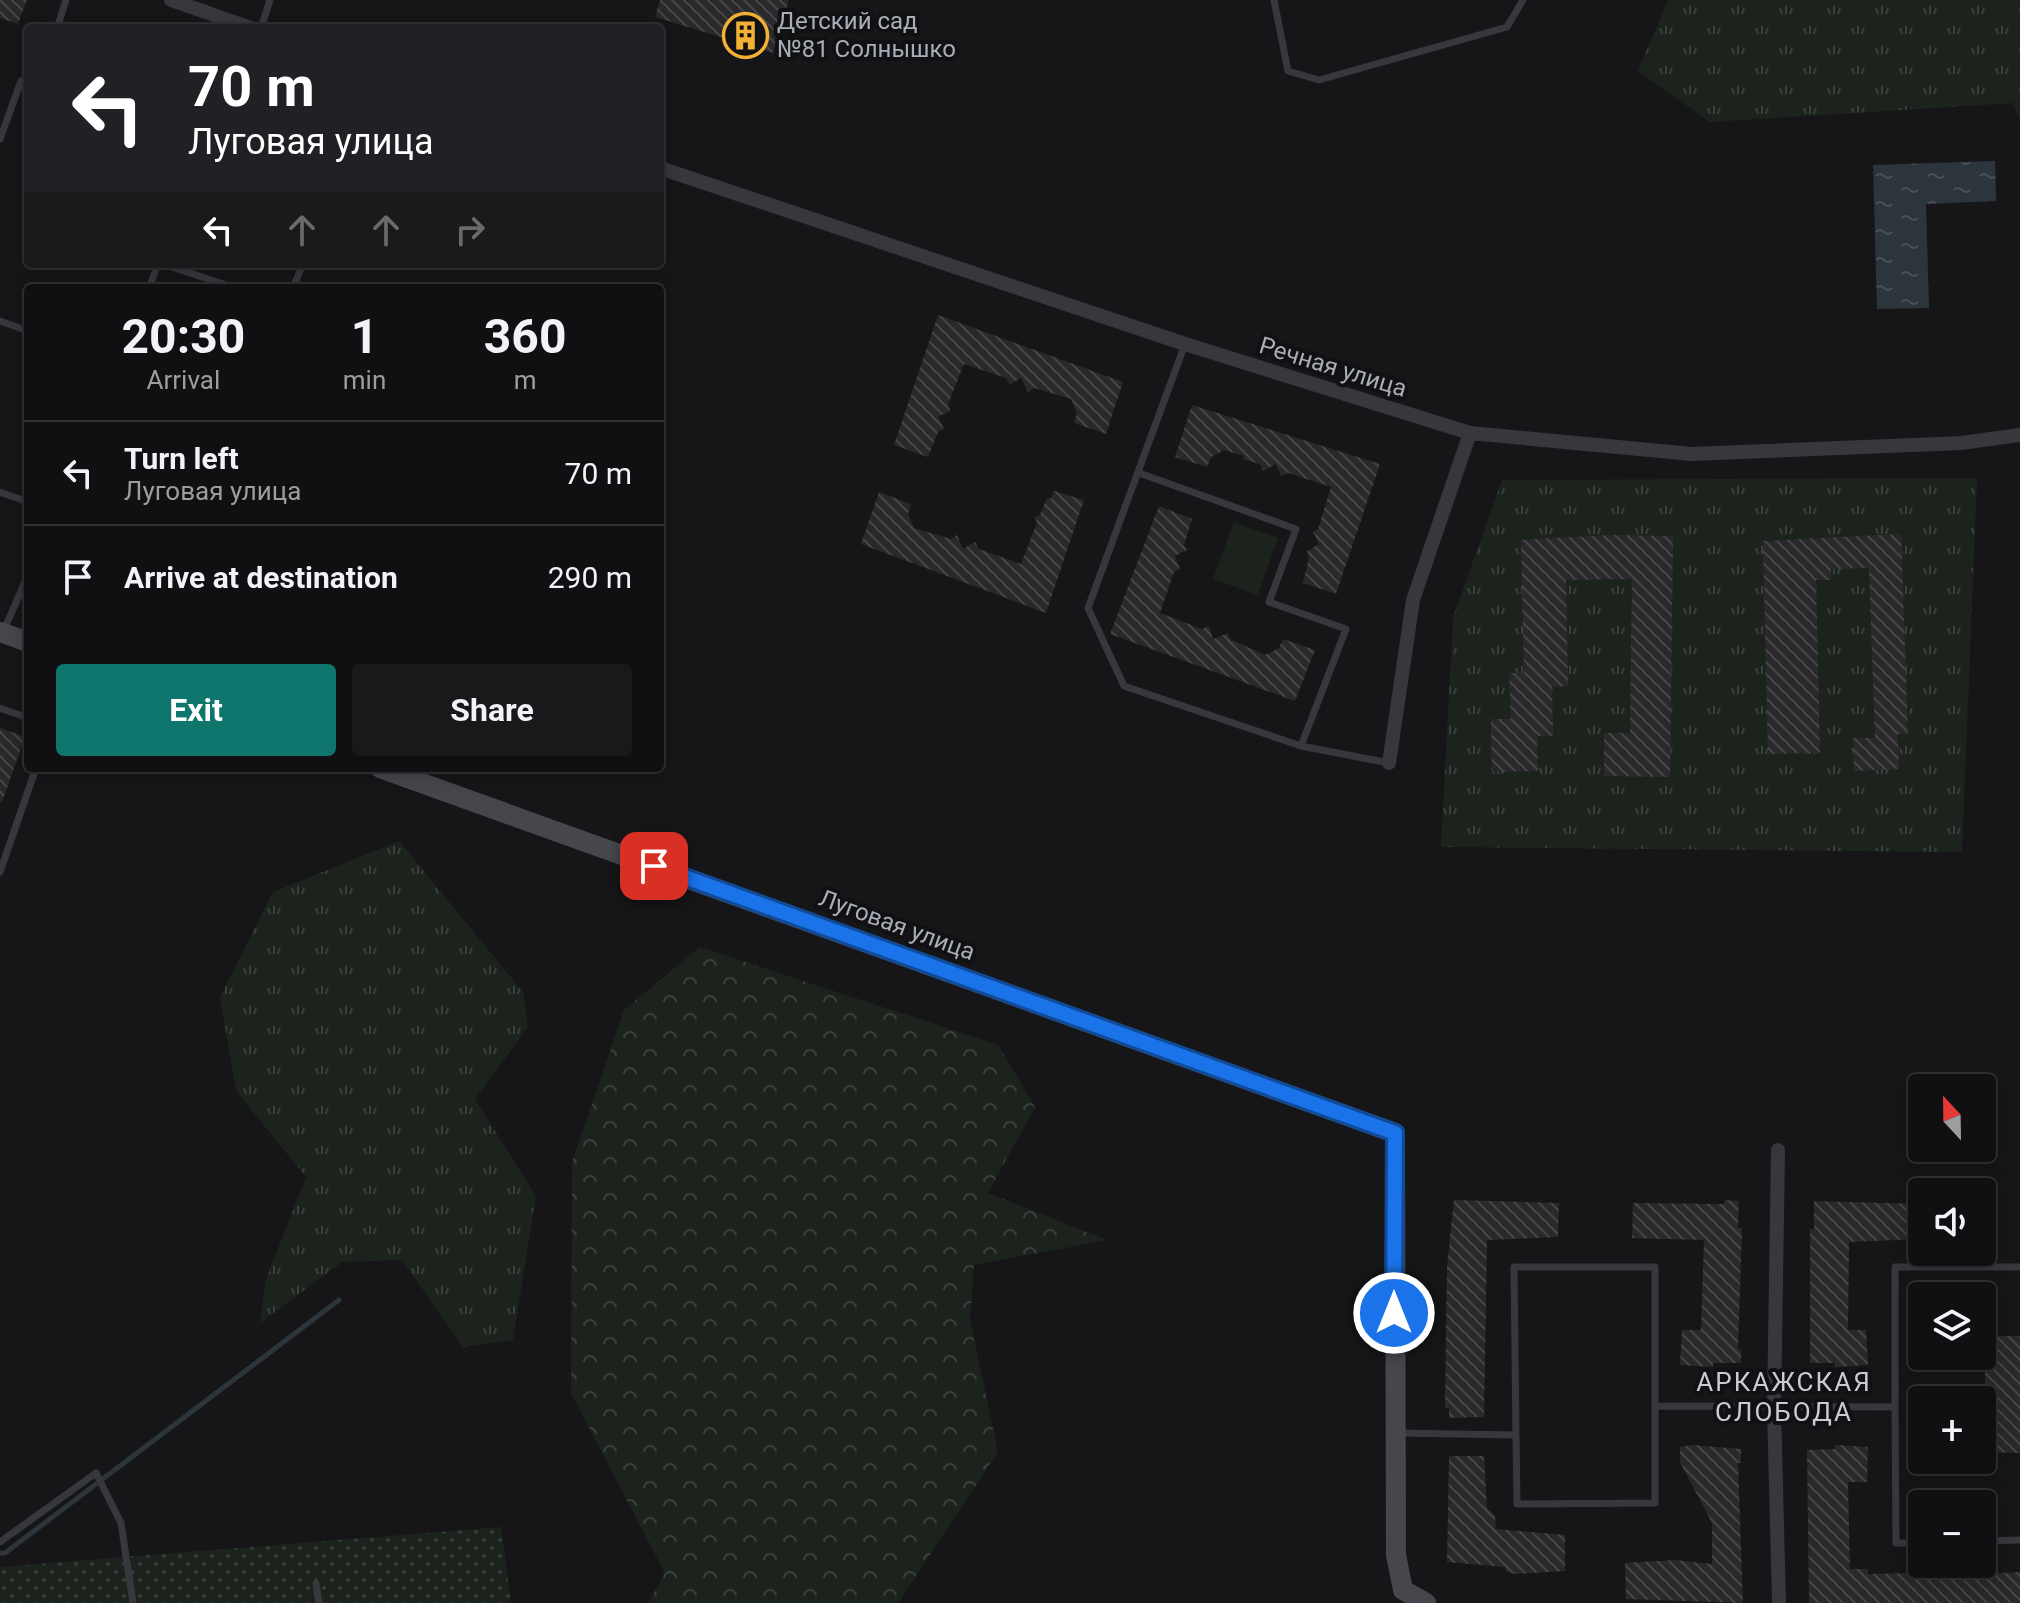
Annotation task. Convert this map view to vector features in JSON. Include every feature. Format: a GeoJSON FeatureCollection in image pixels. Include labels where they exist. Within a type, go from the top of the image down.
{"type":"FeatureCollection","features":[{"type":"Feature","properties":{"kind":"street"},"geometry":{"type":"LineString","coordinates":[[171,0],[240,24]]}},
{"type":"Feature","properties":{"kind":"street","name":"Речная улица"},"geometry":{"type":"LineString","coordinates":[[664,169],[1185,344],[1470,433],[1692,454],[1961,443],[2020,435]]}},
{"type":"Feature","properties":{"kind":"street"},"geometry":{"type":"LineString","coordinates":[[1389,763],[1413,600],[1470,433]]}},
{"type":"Feature","properties":{"kind":"street"},"geometry":{"type":"LineString","coordinates":[[1,634],[24,641]]}},
{"type":"Feature","properties":{"kind":"street","name":"Луговая улица"},"geometry":{"type":"LineString","coordinates":[[391,772],[1395,1133],[1394,1433]]}},
{"type":"Feature","properties":{"kind":"street"},"geometry":{"type":"LineString","coordinates":[[1778,1150],[1774,1407],[1779,1603]]}},
{"type":"Feature","properties":{"kind":"street"},"geometry":{"type":"LineString","coordinates":[[1394,1433],[1396,1555],[1402,1597],[1426,1603]]}},
{"type":"Feature","properties":{"kind":"lane"},"geometry":{"type":"LineString","coordinates":[[58,24],[66,0]]}},
{"type":"Feature","properties":{"kind":"lane"},"geometry":{"type":"LineString","coordinates":[[262,24],[270,0]]}},
{"type":"Feature","properties":{"kind":"lane"},"geometry":{"type":"LineString","coordinates":[[1274,0],[1288,71],[1319,80],[1507,27],[1523,0]]}},
{"type":"Feature","properties":{"kind":"lane"},"geometry":{"type":"LineString","coordinates":[[0,139],[24,79]]}},
{"type":"Feature","properties":{"kind":"lane"},"geometry":{"type":"LineString","coordinates":[[172,268],[222,284]]}},
{"type":"Feature","properties":{"kind":"lane"},"geometry":{"type":"LineString","coordinates":[[0,321],[24,330]]}},
{"type":"Feature","properties":{"kind":"lane"},"geometry":{"type":"LineString","coordinates":[[1185,344],[1088,608],[1124,686],[1301,746],[1389,763]]}},
{"type":"Feature","properties":{"kind":"lane"},"geometry":{"type":"LineString","coordinates":[[1139,473],[1296,529],[1269,602],[1346,629],[1301,746]]}},
{"type":"Feature","properties":{"kind":"lane"},"geometry":{"type":"LineString","coordinates":[[0,492],[24,501]]}},
{"type":"Feature","properties":{"kind":"lane"},"geometry":{"type":"LineString","coordinates":[[1,634],[24,584]]}},
{"type":"Feature","properties":{"kind":"lane"},"geometry":{"type":"LineString","coordinates":[[0,708],[24,717]]}},
{"type":"Feature","properties":{"kind":"lane"},"geometry":{"type":"LineString","coordinates":[[0,872],[35,772]]}},
{"type":"Feature","properties":{"kind":"lane"},"geometry":{"type":"LineString","coordinates":[[1514,1267],[1655,1267],[1655,1406],[1655,1503],[1517,1504],[1514,1267]]}},
{"type":"Feature","properties":{"kind":"lane"},"geometry":{"type":"LineString","coordinates":[[1908,1543],[1896,1543],[1895,1267],[2020,1267]]}},
{"type":"Feature","properties":{"kind":"lane"},"geometry":{"type":"LineString","coordinates":[[1655,1406],[1895,1407]]}},
{"type":"Feature","properties":{"kind":"lane"},"geometry":{"type":"LineString","coordinates":[[1394,1433],[1516,1435]]}},
{"type":"Feature","properties":{"kind":"lane"},"geometry":{"type":"LineString","coordinates":[[0,1542],[96,1473],[121,1523],[133,1603]]}},
{"type":"Feature","properties":{"kind":"lane"},"geometry":{"type":"LineString","coordinates":[[1996,1541],[2020,1540]]}},
{"type":"Feature","properties":{"kind":"lane"},"geometry":{"type":"LineString","coordinates":[[316,1584],[319,1603]]}},
{"type":"Feature","properties":{"kind":"green space"},"geometry":{"type":"Polygon","coordinates":[[[1668,0],[2020,0],[2020,119],[2013,103],[1710,122],[1638,71],[1668,0]]]}},
{"type":"Feature","properties":{"kind":"green space"},"geometry":{"type":"Polygon","coordinates":[[[1977,478],[1962,852],[1441,847],[1453,618],[1502,480],[1977,478]]]}},
{"type":"Feature","properties":{"kind":"green space"},"geometry":{"type":"Polygon","coordinates":[[[1234,522],[1278,538],[1258,595],[1213,579],[1234,522]]]}},
{"type":"Feature","properties":{"kind":"green space"},"geometry":{"type":"Polygon","coordinates":[[[399,841],[523,992],[528,1027],[475,1099],[536,1196],[513,1340],[463,1347],[402,1260],[342,1262],[260,1323],[266,1279],[306,1177],[236,1091],[220,997],[273,892],[399,841]]]}},
{"type":"Feature","properties":{"kind":"green space"},"geometry":{"type":"Polygon","coordinates":[[[700,947],[998,1045],[1035,1107],[988,1193],[1107,1240],[974,1265],[970,1320],[998,1452],[898,1603],[648,1603],[665,1573],[571,1393],[572,1163],[624,1010],[700,947]]]}},
{"type":"Feature","properties":{"kind":"green space"},"geometry":{"type":"Polygon","coordinates":[[[501,1527],[511,1603],[0,1603],[0,1567],[501,1527]]]}},
{"type":"Feature","properties":{"kind":"water"},"geometry":{"type":"Polygon","coordinates":[[[1995,161],[1996,201],[1926,204],[1929,308],[1877,309],[1873,165],[1995,161]]]}},
{"type":"Feature","properties":{"kind":"building"},"geometry":{"type":"Polygon","coordinates":[[[0,0],[27,0],[18,24],[0,18],[0,0]]]}},
{"type":"Feature","properties":{"kind":"building","name":"Детский сад №81 Солнышко"},"geometry":{"type":"Polygon","coordinates":[[[660,0],[789,0],[773,53],[655,17],[660,0]]]}},
{"type":"Feature","properties":{"kind":"building"},"geometry":{"type":"Polygon","coordinates":[[[938,315],[1123,382],[1106,434],[1074,423],[1077,413],[1071,399],[1034,388],[1028,392],[1021,378],[1010,385],[1006,378],[964,364],[948,404],[950,411],[938,417],[944,429],[938,432],[928,457],[894,445],[938,315]]]}},
{"type":"Feature","properties":{"kind":"building"},"geometry":{"type":"Polygon","coordinates":[[[1192,405],[1380,464],[1336,594],[1303,583],[1309,557],[1307,551],[1319,544],[1313,532],[1318,529],[1331,487],[1288,473],[1281,476],[1276,464],[1263,471],[1260,464],[1224,450],[1211,457],[1207,467],[1175,457],[1192,405]]]}},
{"type":"Feature","properties":{"kind":"building"},"geometry":{"type":"Polygon","coordinates":[[[1054,491],[1084,500],[1046,613],[861,544],[879,492],[911,504],[908,514],[914,528],[951,539],[957,535],[963,549],[975,542],[979,549],[1021,564],[1037,523],[1035,517],[1040,515],[1047,498],[1051,499],[1054,491]]]}},
{"type":"Feature","properties":{"kind":"building"},"geometry":{"type":"Polygon","coordinates":[[[1159,506],[1192,519],[1184,545],[1187,550],[1175,556],[1180,569],[1174,572],[1160,613],[1202,629],[1209,626],[1213,639],[1228,633],[1230,639],[1265,655],[1279,648],[1283,639],[1315,650],[1295,701],[1110,634],[1159,506]]]}},
{"type":"Feature","properties":{"kind":"building"},"geometry":{"type":"Polygon","coordinates":[[[1901,534],[1908,734],[1898,734],[1899,769],[1854,771],[1853,738],[1875,738],[1869,568],[1831,569],[1831,580],[1816,580],[1820,753],[1768,754],[1763,541],[1901,534]]]}},
{"type":"Feature","properties":{"kind":"building"},"geometry":{"type":"Polygon","coordinates":[[[1611,535],[1673,536],[1670,777],[1604,776],[1604,733],[1630,733],[1632,579],[1566,580],[1568,686],[1552,687],[1553,736],[1537,736],[1538,771],[1492,772],[1491,719],[1511,719],[1509,673],[1524,673],[1521,540],[1611,535]]]}},
{"type":"Feature","properties":{"kind":"building"},"geometry":{"type":"Polygon","coordinates":[[[0,728],[24,737],[24,740],[0,802],[0,728]]]}},
{"type":"Feature","properties":{"kind":"building"},"geometry":{"type":"Polygon","coordinates":[[[1454,1200],[1559,1203],[1558,1237],[1487,1240],[1484,1417],[1449,1418],[1449,1408],[1445,1408],[1447,1267],[1454,1200]]]}},
{"type":"Feature","properties":{"kind":"building"},"geometry":{"type":"Polygon","coordinates":[[[1725,1200],[1739,1201],[1738,1228],[1742,1228],[1738,1349],[1741,1349],[1741,1363],[1713,1363],[1713,1367],[1680,1365],[1682,1330],[1701,1330],[1704,1240],[1632,1238],[1633,1203],[1724,1204],[1725,1200]]]}},
{"type":"Feature","properties":{"kind":"building"},"geometry":{"type":"Polygon","coordinates":[[[1814,1201],[1908,1204],[1908,1239],[1849,1242],[1848,1330],[1866,1330],[1868,1365],[1835,1367],[1835,1363],[1810,1363],[1810,1229],[1814,1229],[1814,1201]]]}},
{"type":"Feature","properties":{"kind":"building"},"geometry":{"type":"Polygon","coordinates":[[[1996,1336],[2020,1336],[2020,1453],[1996,1452],[1996,1386],[1985,1386],[1985,1370],[1996,1370],[1996,1336]]]}},
{"type":"Feature","properties":{"kind":"building"},"geometry":{"type":"Polygon","coordinates":[[[1835,1445],[1868,1447],[1867,1482],[1848,1482],[1850,1569],[1868,1569],[1868,1574],[1908,1573],[1908,1578],[1996,1578],[1996,1573],[2020,1572],[2020,1603],[1809,1603],[1807,1450],[1835,1449],[1835,1445]]]}},
{"type":"Feature","properties":{"kind":"building"},"geometry":{"type":"Polygon","coordinates":[[[1680,1447],[1741,1449],[1741,1463],[1738,1463],[1743,1603],[1626,1599],[1625,1563],[1675,1560],[1712,1564],[1712,1523],[1680,1462],[1680,1447]]]}},
{"type":"Feature","properties":{"kind":"building"},"geometry":{"type":"Polygon","coordinates":[[[1449,1456],[1484,1456],[1487,1508],[1495,1516],[1496,1529],[1565,1535],[1565,1571],[1515,1574],[1505,1571],[1505,1567],[1447,1562],[1449,1456]]]}},
{"type":"Feature","properties":{"kind":"waterway"},"geometry":{"type":"LineString","coordinates":[[0,1553],[5,1553],[339,1300]]}},
{"type":"Feature","properties":{"kind":"place","name":"Детский сад №81 Солнышко"},"geometry":{"type":"Point","coordinates":[746,35]}},
{"type":"Feature","properties":{"kind":"district","name":"АРКАЖСКАЯ СЛОБОДА"},"geometry":{"type":"Point","coordinates":[1784,1397]}},
{"type":"Feature","properties":{"kind":"route"},"geometry":{"type":"LineString","coordinates":[[654,866],[1344,1112],[1395,1133],[1394,1313]]}}]}
